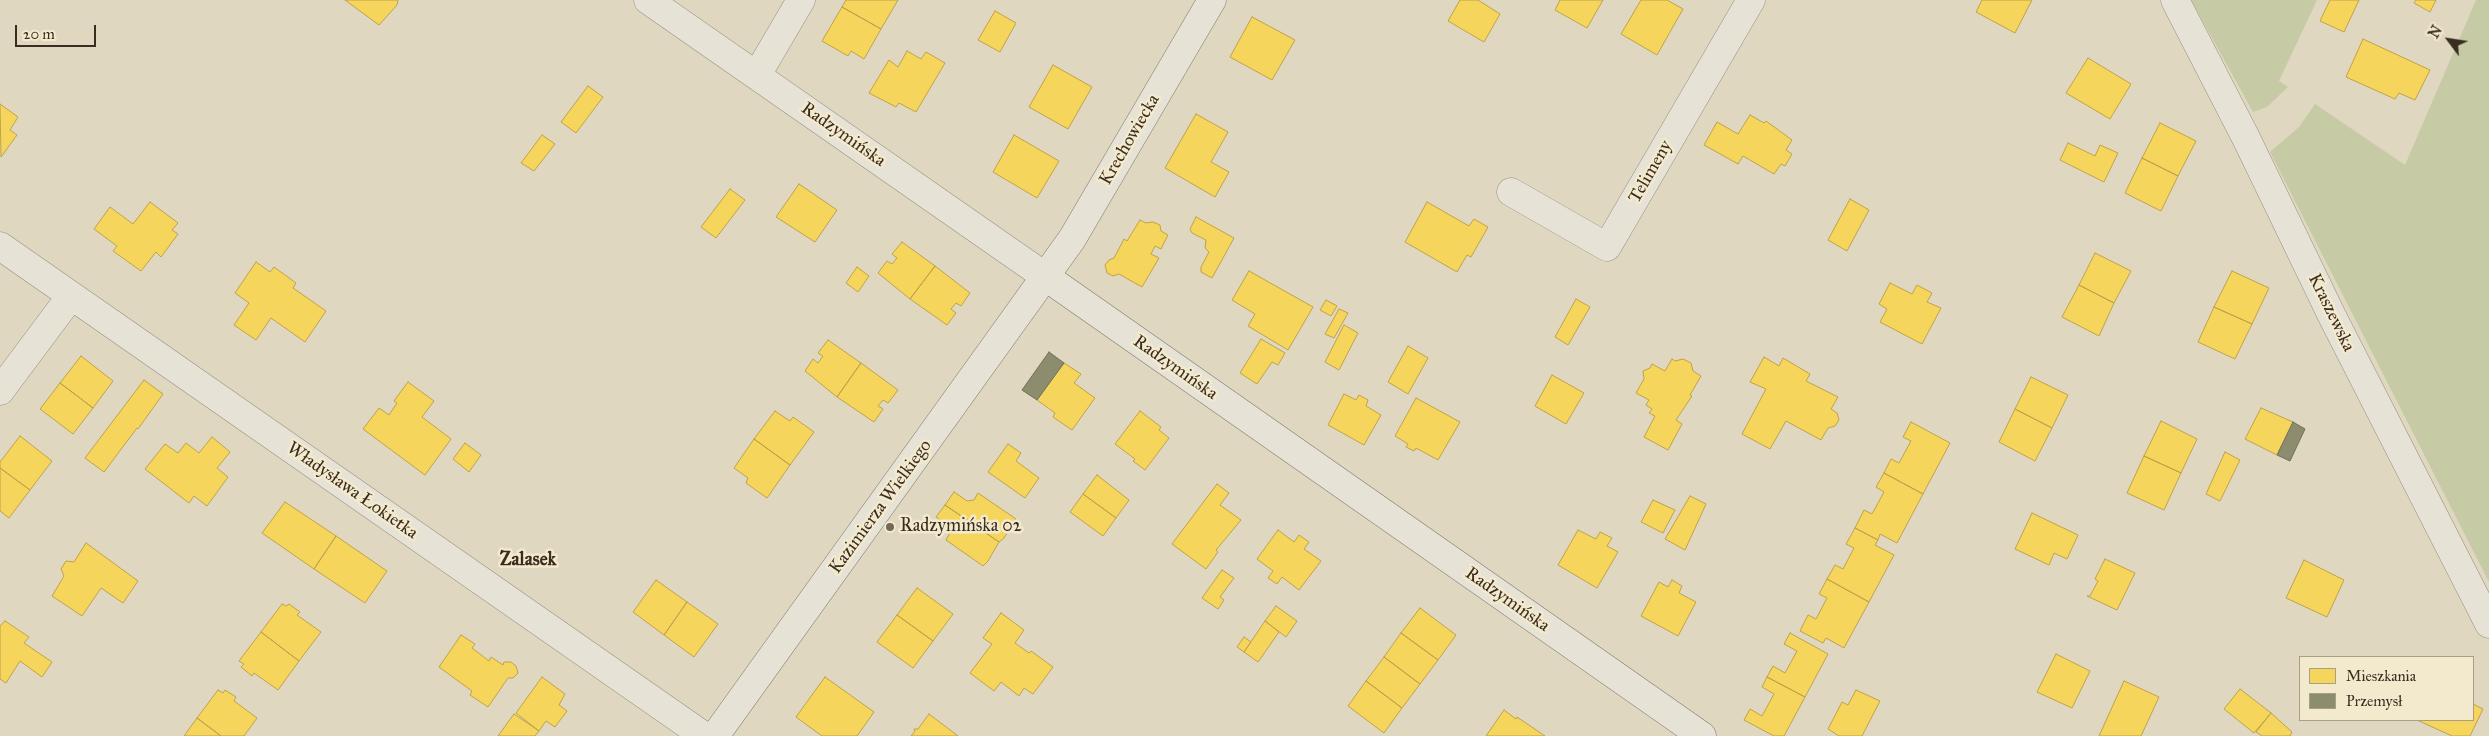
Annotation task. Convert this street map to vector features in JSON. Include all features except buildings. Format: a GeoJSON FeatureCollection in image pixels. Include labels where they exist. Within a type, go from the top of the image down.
{"type":"FeatureCollection","features":[{"type":"Feature","properties":{"kind":"street","name":"Radzymińska"},"geometry":{"type":"LineString","coordinates":[[648,0],[1702,736]]}},
{"type":"Feature","properties":{"kind":"street"},"geometry":{"type":"LineString","coordinates":[[757,75],[801,0]]}},
{"type":"Feature","properties":{"kind":"street","name":"Krechowiecka"},"geometry":{"type":"LineString","coordinates":[[1046,277],[1072,239],[1212,0]]}},
{"type":"Feature","properties":{"kind":"street","name":"Telimeny"},"geometry":{"type":"LineString","coordinates":[[1511,192],[1608,248],[1751,0]]}},
{"type":"Feature","properties":{"kind":"street","name":"Kraszewska"},"geometry":{"type":"LineString","coordinates":[[2175,0],[2246,138],[2332,316],[2489,624]]}},
{"type":"Feature","properties":{"kind":"street","name":"Władysława Łokietka"},"geometry":{"type":"LineString","coordinates":[[0,246],[704,736]]}},
{"type":"Feature","properties":{"kind":"street","name":"Kazimierza Wielkiego"},"geometry":{"type":"LineString","coordinates":[[715,736],[1046,277]]}},
{"type":"Feature","properties":{"kind":"street"},"geometry":{"type":"LineString","coordinates":[[0,391],[71,296]]}},
{"type":"Feature","properties":{"kind":"green space"},"geometry":{"type":"Polygon","coordinates":[[[2191,0],[2317,0],[2279,81],[2288,87],[2267,107],[2253,112],[2191,0]]]}},
{"type":"Feature","properties":{"kind":"green space"},"geometry":{"type":"Polygon","coordinates":[[[2476,0],[2489,0],[2489,582],[2270,152],[2299,127],[2315,104],[2405,165],[2476,0]]]}},
{"type":"Feature","properties":{"kind":"place","name":"Radzymińska 02"},"geometry":{"type":"Point","coordinates":[890,527]}},
{"type":"Feature","properties":{"kind":"district","name":"Zalasek"},"geometry":{"type":"Point","coordinates":[528,560]}}]}
